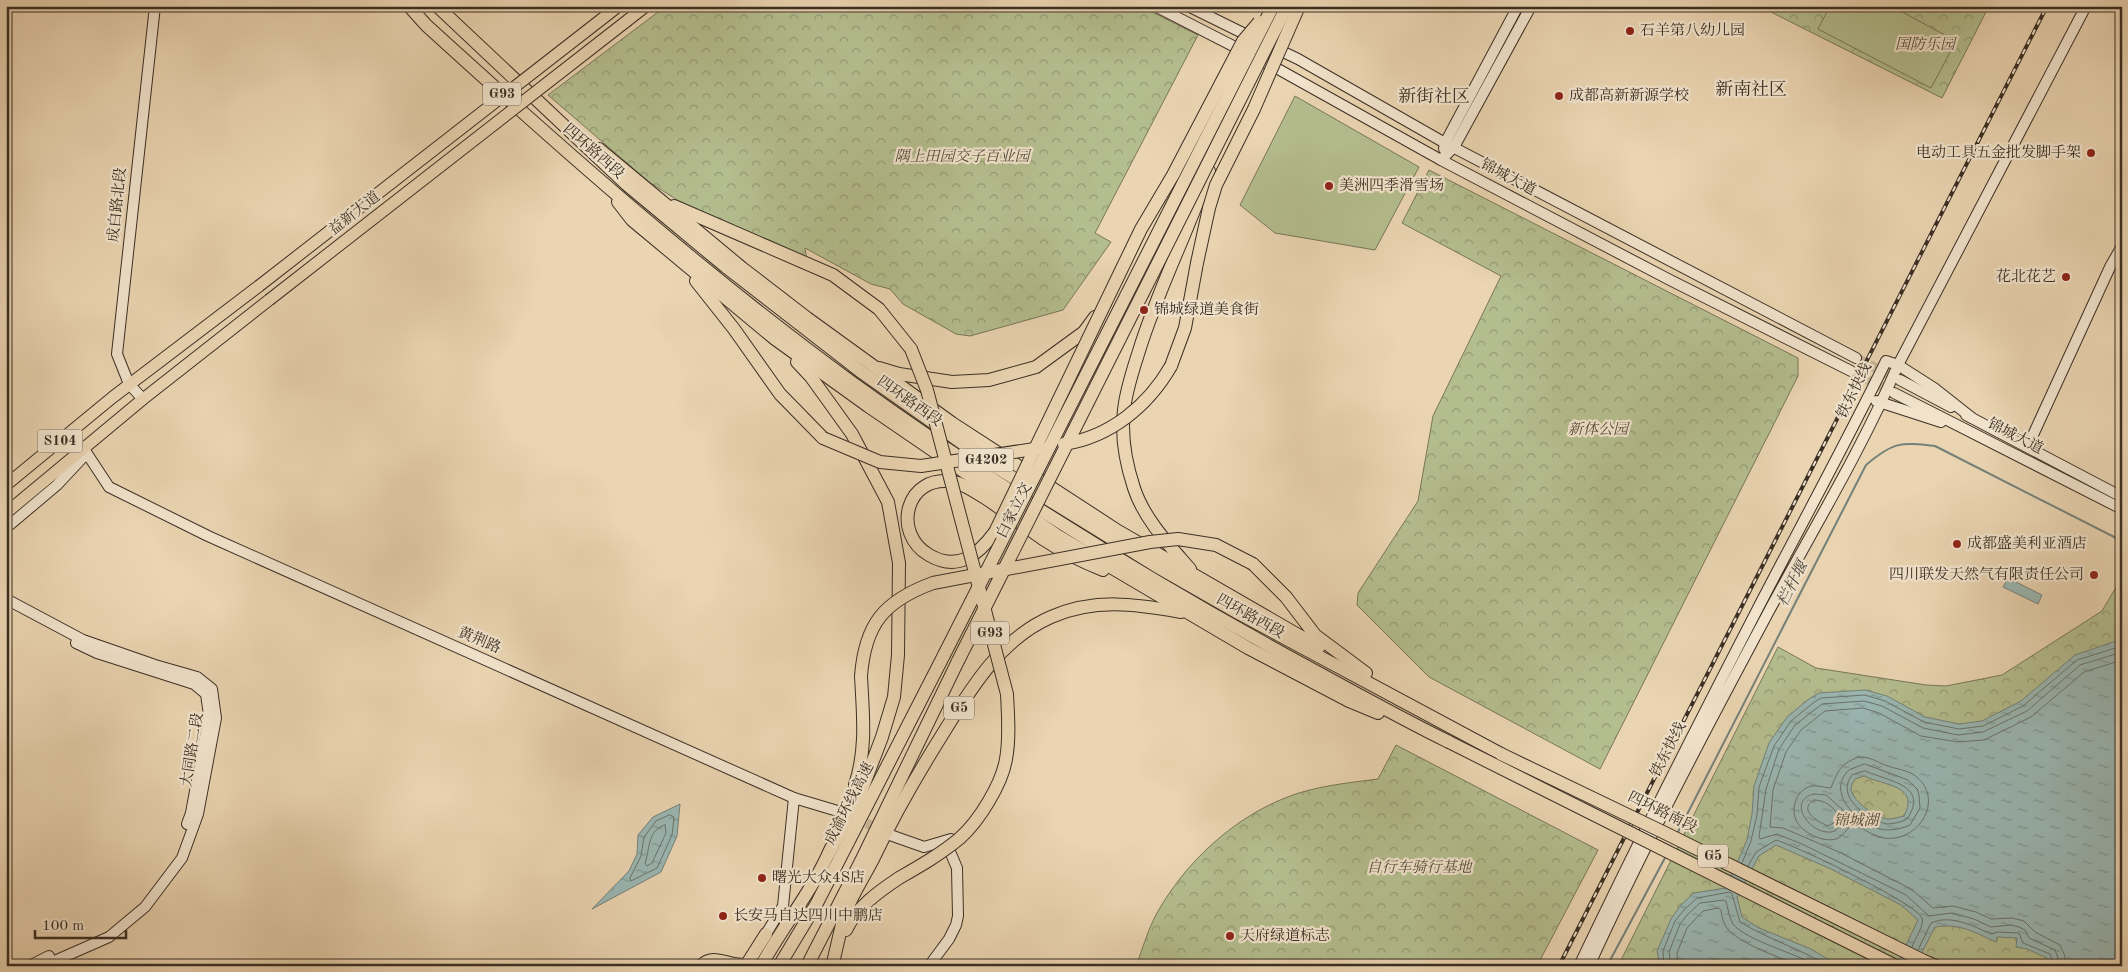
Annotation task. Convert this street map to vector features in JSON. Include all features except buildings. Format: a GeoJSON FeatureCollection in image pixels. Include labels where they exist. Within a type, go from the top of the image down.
{"type":"FeatureCollection","features":[{"type":"Feature","properties":{"kind":"highway"},"geometry":{"type":"LineString","coordinates":[[405,6],[426,25]]}},
{"type":"Feature","properties":{"kind":"highway","name":"四环路西段"},"geometry":{"type":"LineString","coordinates":[[409,6],[426,25],[598,179],[758,310],[844,376],[995,481],[1150,578],[1253,637],[1435,735],[1830,933]]}},
{"type":"Feature","properties":{"kind":"highway","name":"四环路西段"},"geometry":{"type":"LineString","coordinates":[[437,6],[559,123],[626,184],[726,267],[860,371],[999,469],[1156,566],[1231,609],[1458,730]]}},
{"type":"Feature","properties":{"kind":"highway"},"geometry":{"type":"LineString","coordinates":[[1133,580],[1097,568],[1065,553],[972,491],[955,482],[941,481],[932,483],[914,494],[909,504],[908,528],[917,546],[937,560],[961,562],[970,558],[983,548],[995,532],[1108,299],[1141,229],[1173,175],[1243,41],[1272,6]]}},
{"type":"Feature","properties":{"kind":"highway","name":"白家立交"},"geometry":{"type":"LineString","coordinates":[[944,655],[1272,6]]}},
{"type":"Feature","properties":{"kind":"highway"},"geometry":{"type":"LineString","coordinates":[[1197,577],[1146,514],[1134,488],[1125,455],[1124,410],[1131,377],[1146,327],[1177,248],[1196,208],[1217,147],[1286,6]]}},
{"type":"Feature","properties":{"kind":"highway"},"geometry":{"type":"LineString","coordinates":[[680,260],[734,329],[780,394],[823,438],[880,462],[921,466],[939,464],[1068,444],[1100,433],[1117,425],[1146,400],[1172,366],[1185,328],[1209,208],[1216,185],[1254,109],[1299,6]]}},
{"type":"Feature","properties":{"kind":"highway","name":"G93"},"geometry":{"type":"LineString","coordinates":[[559,123],[602,150],[660,200],[833,275],[879,309],[911,349],[927,390],[1007,694],[1006,758],[1000,782],[986,805],[961,836],[932,859],[899,878],[876,895],[851,920],[836,950]]}},
{"type":"Feature","properties":{"kind":"highway","name":"白家立交"},"geometry":{"type":"LineString","coordinates":[[807,966],[861,861],[958,661],[1217,147]]}},
{"type":"Feature","properties":{"kind":"highway"},"geometry":{"type":"LineString","coordinates":[[1196,208],[1230,157]]}},
{"type":"Feature","properties":{"kind":"highway","name":"G93"},"geometry":{"type":"LineString","coordinates":[[598,179],[632,220],[775,339],[812,377],[852,434],[888,502],[899,562],[898,655],[894,697],[882,737],[858,800],[828,855]]}},
{"type":"Feature","properties":{"kind":"highway"},"geometry":{"type":"LineString","coordinates":[[660,200],[742,268],[868,364],[1013,464],[1118,531],[1364,672]]}},
{"type":"Feature","properties":{"kind":"highway"},"geometry":{"type":"LineString","coordinates":[[868,364],[899,374],[952,382],[989,380],[1036,367],[1084,332],[1108,299]]}},
{"type":"Feature","properties":{"kind":"highway"},"geometry":{"type":"LineString","coordinates":[[775,339],[868,406],[1051,531],[1190,614]]}},
{"type":"Feature","properties":{"kind":"highway","name":"G5"},"geometry":{"type":"LineString","coordinates":[[762,966],[828,855],[847,809],[861,767],[864,744],[862,657],[869,634],[881,614],[895,601],[910,591],[933,583],[1150,542],[1178,539],[1216,545],[1253,564],[1286,597],[1315,634],[1364,672],[1450,716],[1501,754]]}},
{"type":"Feature","properties":{"kind":"highway","name":"G5"},"geometry":{"type":"LineString","coordinates":[[832,966],[846,910],[916,776],[973,686],[1001,652],[1026,632],[1050,617],[1075,609],[1107,604],[1137,604],[1190,614],[1248,648],[1348,701],[1435,735]]}},
{"type":"Feature","properties":{"kind":"highway","name":"成渝环线高速"},"geometry":{"type":"LineString","coordinates":[[779,966],[831,877],[944,655]]}},
{"type":"Feature","properties":{"kind":"highway","name":"四环路南段"},"geometry":{"type":"LineString","coordinates":[[1458,730],[1501,754],[1665,832],[1931,964]]}},
{"type":"Feature","properties":{"kind":"highway"},"geometry":{"type":"LineString","coordinates":[[1830,933],[1888,966]]}},
{"type":"Feature","properties":{"kind":"highway","name":"G5"},"geometry":{"type":"LineString","coordinates":[[1830,933],[1896,966]]}},
{"type":"Feature","properties":{"kind":"highway"},"geometry":{"type":"LineString","coordinates":[[701,966],[706,960],[714,959],[741,966],[747,964],[766,934]]}},
{"type":"Feature","properties":{"kind":"main road","name":"益新大道"},"geometry":{"type":"LineString","coordinates":[[85,452],[143,399],[646,6]]}},
{"type":"Feature","properties":{"kind":"main road","name":"益新大道"},"geometry":{"type":"LineString","coordinates":[[6,484],[113,396],[259,286],[618,7]]}},
{"type":"Feature","properties":{"kind":"main road","name":"S104"},"geometry":{"type":"LineString","coordinates":[[6,513],[85,452]]}},
{"type":"Feature","properties":{"kind":"street","name":"成白路北段"},"geometry":{"type":"LineString","coordinates":[[143,399],[129,384],[117,354],[155,6]]}},
{"type":"Feature","properties":{"kind":"street","name":"锦城大道"},"geometry":{"type":"LineString","coordinates":[[1156,6],[1278,69],[1441,160],[1670,280],[1851,371]]}},
{"type":"Feature","properties":{"kind":"street","name":"锦城大道"},"geometry":{"type":"LineString","coordinates":[[1188,6],[1298,59],[1450,145],[1856,358]]}},
{"type":"Feature","properties":{"kind":"street"},"geometry":{"type":"LineString","coordinates":[[1450,145],[1518,6]]}},
{"type":"Feature","properties":{"kind":"street"},"geometry":{"type":"LineString","coordinates":[[1441,160],[1531,6]]}},
{"type":"Feature","properties":{"kind":"street"},"geometry":{"type":"LineString","coordinates":[[1972,418],[1934,388],[1898,365],[2086,6]]}},
{"type":"Feature","properties":{"kind":"street"},"geometry":{"type":"LineString","coordinates":[[2028,446],[2106,276],[2122,246]]}},
{"type":"Feature","properties":{"kind":"street","name":"铁东快线"},"geometry":{"type":"LineString","coordinates":[[1579,966],[1627,865],[1886,361],[1898,365],[1881,404],[1768,613],[1618,902],[1589,966]]}},
{"type":"Feature","properties":{"kind":"street","name":"锦城大道"},"geometry":{"type":"LineString","coordinates":[[1900,380],[2028,446],[2122,498]]}},
{"type":"Feature","properties":{"kind":"street","name":"锦城大道"},"geometry":{"type":"LineString","coordinates":[[1894,393],[2122,509]]}},
{"type":"Feature","properties":{"kind":"street"},"geometry":{"type":"LineString","coordinates":[[1869,397],[1881,404],[1966,430]]}},
{"type":"Feature","properties":{"kind":"street"},"geometry":{"type":"LineString","coordinates":[[6,528],[57,485],[85,452]]}},
{"type":"Feature","properties":{"kind":"street","name":"黄荆路"},"geometry":{"type":"LineString","coordinates":[[85,452],[109,487],[208,536],[794,798],[841,812]]}},
{"type":"Feature","properties":{"kind":"street","name":"大同路二段"},"geometry":{"type":"LineString","coordinates":[[6,599],[83,640],[198,676],[212,690],[216,718],[198,814],[182,858],[146,907],[109,937],[43,966]]}},
{"type":"Feature","properties":{"kind":"street","name":"大同路二段"},"geometry":{"type":"LineString","coordinates":[[6,607],[97,653],[194,684],[206,694],[209,715],[191,813],[176,856],[143,900],[108,930],[29,966]]}},
{"type":"Feature","properties":{"kind":"street"},"geometry":{"type":"LineString","coordinates":[[766,934],[783,906],[794,798]]}},
{"type":"Feature","properties":{"kind":"street"},"geometry":{"type":"LineString","coordinates":[[890,835],[924,847],[950,840],[957,868],[958,916],[956,925],[949,938],[929,966]]}},
{"type":"Feature","properties":{"kind":"green space","name":"隅上田园交子百业园"},"geometry":{"type":"Polygon","coordinates":[[[666,6],[1140,6],[1198,35],[1095,233],[1111,242],[1063,310],[970,336],[956,334],[903,304],[890,289],[871,284],[805,248],[807,260],[699,214],[649,182],[548,95],[666,6]]]}},
{"type":"Feature","properties":{"kind":"green space","name":"国防乐园"},"geometry":{"type":"Polygon","coordinates":[[[1759,6],[1989,6],[1942,98],[1759,6]]]}},
{"type":"Feature","properties":{"kind":"green space"},"geometry":{"type":"Polygon","coordinates":[[[1830,6],[1891,6],[1956,41],[1931,88],[1818,29],[1830,6]]]}},
{"type":"Feature","properties":{"kind":"green space","name":"美洲四季滑雪场"},"geometry":{"type":"Polygon","coordinates":[[[1295,96],[1419,167],[1375,250],[1275,233],[1240,205],[1295,96]]]}},
{"type":"Feature","properties":{"kind":"green space","name":"新体公园"},"geometry":{"type":"Polygon","coordinates":[[[1429,170],[1798,358],[1798,376],[1600,769],[1429,677],[1357,605],[1358,593],[1418,501],[1433,416],[1501,276],[1402,223],[1429,170]]]}},
{"type":"Feature","properties":{"kind":"green space","name":"锦城湖"},"geometry":{"type":"Polygon","coordinates":[[[2122,577],[2122,966],[1618,966],[1778,647],[1816,668],[1926,685],[1946,686],[2002,675],[2102,611],[2122,577]]]}},
{"type":"Feature","properties":{"kind":"green space","name":"自行车骑行基地"},"geometry":{"type":"Polygon","coordinates":[[[1396,745],[1598,850],[1537,966],[1136,966],[1151,926],[1168,895],[1196,860],[1229,830],[1265,807],[1296,794],[1319,788],[1378,779],[1396,745]]]}},
{"type":"Feature","properties":{"kind":"water"},"geometry":{"type":"Polygon","coordinates":[[[2008,578],[2042,595],[2038,604],[2003,587],[2008,578]]]}},
{"type":"Feature","properties":{"kind":"water","name":"锦城湖"},"geometry":{"type":"Polygon","coordinates":[[[2116,641],[2122,641],[2122,966],[2044,966],[2047,958],[2027,949],[2016,947],[2017,938],[1997,937],[1996,942],[1967,929],[1944,926],[1935,927],[1915,966],[1896,966],[1918,920],[1901,905],[1831,869],[1776,845],[1759,856],[1737,897],[1742,917],[1759,928],[1811,949],[1839,966],[1660,966],[1657,951],[1671,919],[1680,906],[1694,893],[1726,888],[1747,840],[1752,814],[1754,786],[1769,743],[1787,717],[1809,699],[1819,693],[1865,690],[1887,696],[1925,717],[1959,724],[1982,721],[2021,701],[2075,655],[2116,641]],[[1864,776],[1855,779],[1851,790],[1856,799],[1866,809],[1883,818],[1890,819],[1904,816],[1908,806],[1904,792],[1864,776]]]}},
{"type":"Feature","properties":{"kind":"water"},"geometry":{"type":"Polygon","coordinates":[[[680,804],[677,836],[661,872],[592,909],[629,871],[637,854],[638,835],[653,817],[680,804]]]}},
{"type":"Feature","properties":{"kind":"waterway","name":"栏杆堰"},"geometry":{"type":"LineString","coordinates":[[1677,834],[1866,465],[1883,452],[1905,444],[1935,446],[2122,541]]}},
{"type":"Feature","properties":{"kind":"waterway","name":"栏杆堰"},"geometry":{"type":"LineString","coordinates":[[1607,966],[1666,856]]}},
{"type":"Feature","properties":{"kind":"tunnel"},"geometry":{"type":"LineString","coordinates":[[1856,358],[1899,380]]}},
{"type":"Feature","properties":{"kind":"tunnel"},"geometry":{"type":"LineString","coordinates":[[1851,371],[1894,393]]}},
{"type":"Feature","properties":{"kind":"tunnel"},"geometry":{"type":"LineString","coordinates":[[853,817],[883,831]]}},
{"type":"Feature","properties":{"kind":"railway"},"geometry":{"type":"LineString","coordinates":[[1559,966],[2047,6]]}},
{"type":"Feature","properties":{"kind":"place","name":"石羊第八幼儿园"},"geometry":{"type":"Point","coordinates":[1630,31]}},
{"type":"Feature","properties":{"kind":"place","name":"成都高新新源学校"},"geometry":{"type":"Point","coordinates":[1559,96]}},
{"type":"Feature","properties":{"kind":"place","name":"电动工具五金批发脚手架"},"geometry":{"type":"Point","coordinates":[2091,153]}},
{"type":"Feature","properties":{"kind":"place","name":"美洲四季滑雪场"},"geometry":{"type":"Point","coordinates":[1329,186]}},
{"type":"Feature","properties":{"kind":"place","name":"花北花艺"},"geometry":{"type":"Point","coordinates":[2066,277]}},
{"type":"Feature","properties":{"kind":"place","name":"锦城绿道美食街"},"geometry":{"type":"Point","coordinates":[1144,310]}},
{"type":"Feature","properties":{"kind":"place","name":"成都盛美利亚酒店"},"geometry":{"type":"Point","coordinates":[1957,544]}},
{"type":"Feature","properties":{"kind":"place","name":"四川联发天然气有限责任公司"},"geometry":{"type":"Point","coordinates":[2094,575]}},
{"type":"Feature","properties":{"kind":"place","name":"曙光大众4S店"},"geometry":{"type":"Point","coordinates":[762,878]}},
{"type":"Feature","properties":{"kind":"place","name":"长安马自达四川中鹏店"},"geometry":{"type":"Point","coordinates":[723,916]}},
{"type":"Feature","properties":{"kind":"place","name":"天府绿道标志"},"geometry":{"type":"Point","coordinates":[1230,936]}},
{"type":"Feature","properties":{"kind":"district","name":"新南社区"},"geometry":{"type":"Point","coordinates":[1751,90]}},
{"type":"Feature","properties":{"kind":"district","name":"新街社区"},"geometry":{"type":"Point","coordinates":[1434,97]}}]}
